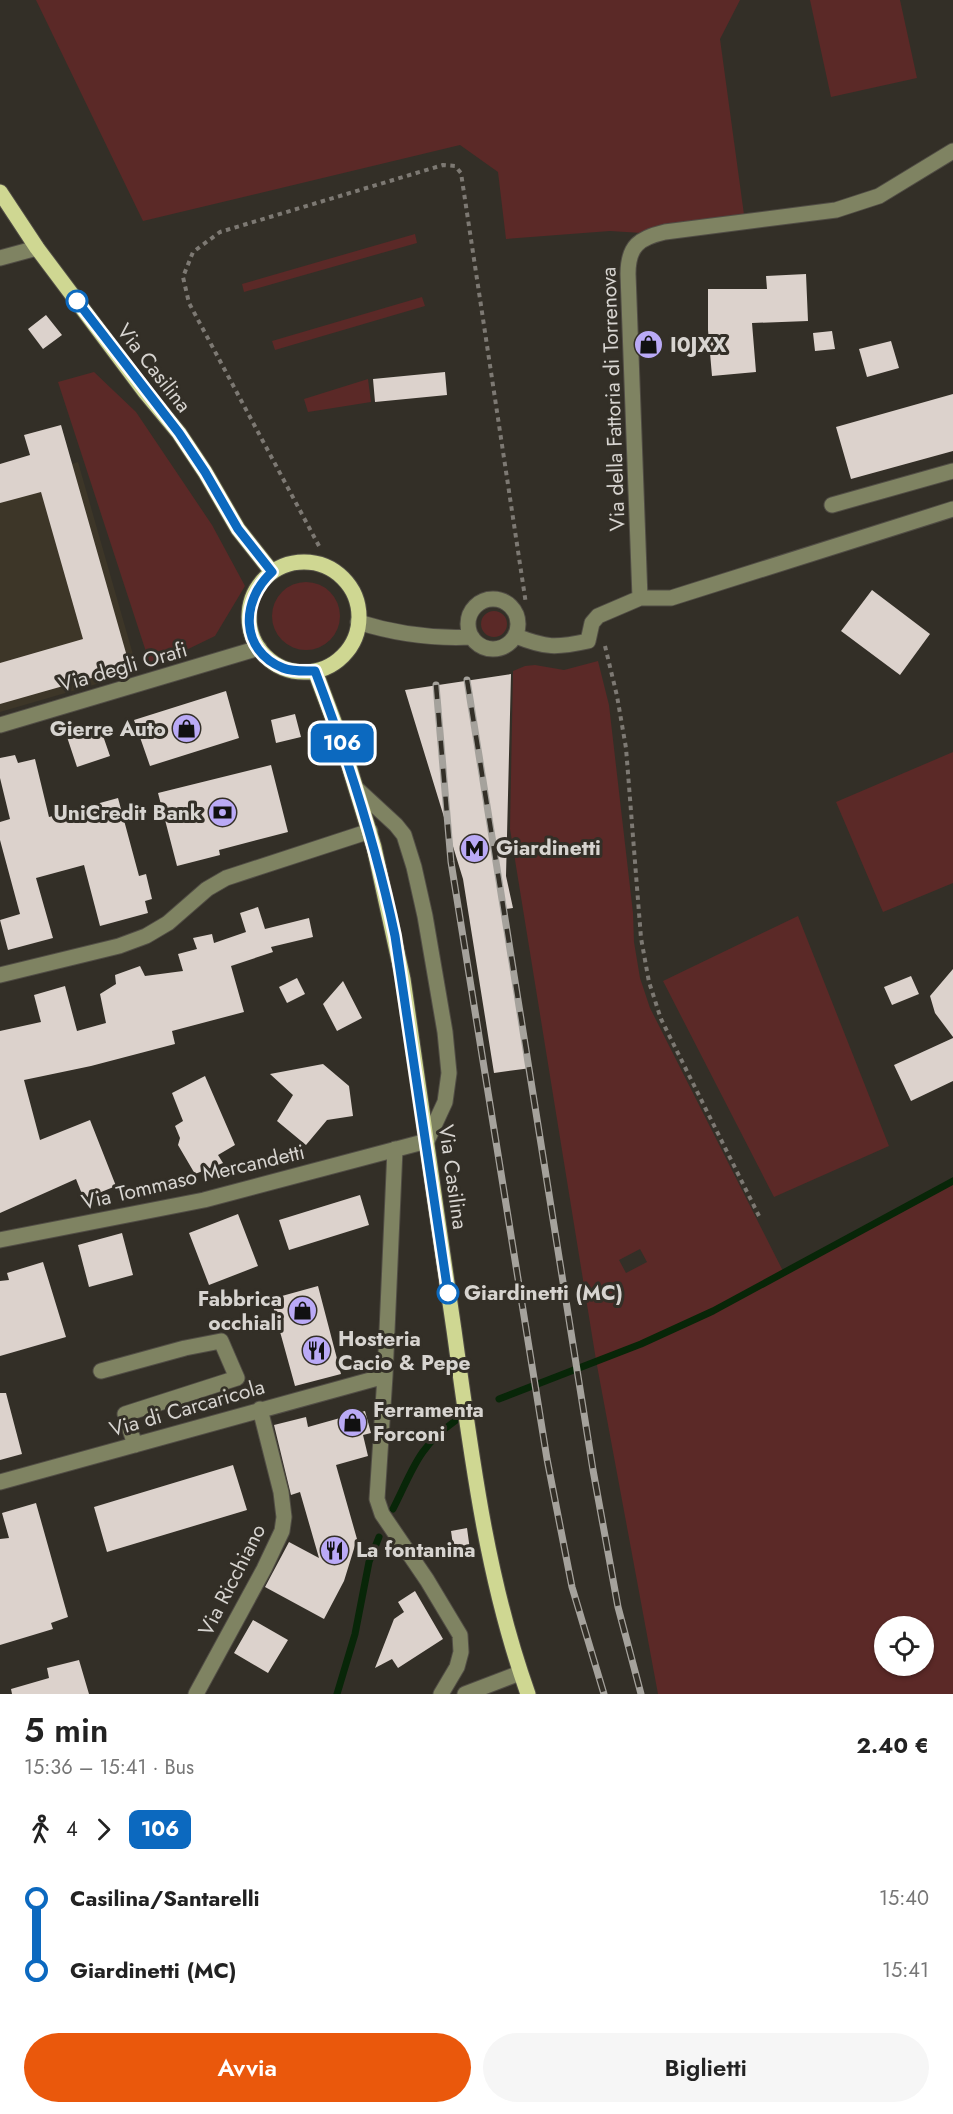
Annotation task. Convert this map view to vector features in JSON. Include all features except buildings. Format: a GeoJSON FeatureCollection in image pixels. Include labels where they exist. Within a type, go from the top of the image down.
{"type":"FeatureCollection","features":[{"type":"Feature","properties":{"kind":"main road","name":"Via Casilina"},"geometry":{"type":"LineString","coordinates":[[0,192],[37,248],[145,392],[179,433],[238,529],[272,572]]}},
{"type":"Feature","properties":{"kind":"main road"},"geometry":{"type":"LineString","coordinates":[[299,562],[314,563],[328,568],[344,579],[351,589],[357,606],[358,622],[354,639],[344,655],[326,667],[315,671],[302,671],[283,668],[268,659],[251,633],[248,617],[256,590],[272,572],[287,564],[299,562]]}},
{"type":"Feature","properties":{"kind":"main road","name":"Via Casilina"},"geometry":{"type":"LineString","coordinates":[[315,671],[370,831],[395,936],[484,1525],[499,1602],[528,1694]]}},
{"type":"Feature","properties":{"kind":"street","name":"Via della Fattoria di Torrenova"},"geometry":{"type":"LineString","coordinates":[[640,598],[628,274],[628,259],[635,246],[651,236],[665,232],[836,210],[879,196],[953,151]]}},
{"type":"Feature","properties":{"kind":"street"},"geometry":{"type":"LineString","coordinates":[[0,258],[37,248]]}},
{"type":"Feature","properties":{"kind":"street"},"geometry":{"type":"LineString","coordinates":[[832,505],[953,471]]}},
{"type":"Feature","properties":{"kind":"street"},"geometry":{"type":"LineString","coordinates":[[516,636],[548,646],[588,641],[592,623],[598,616],[640,598],[670,598],[953,509]]}},
{"type":"Feature","properties":{"kind":"street"},"geometry":{"type":"LineString","coordinates":[[489,599],[501,600],[513,608],[519,627],[516,636],[506,646],[491,649],[483,647],[472,637],[468,624],[470,613],[476,605],[489,599]]}},
{"type":"Feature","properties":{"kind":"street"},"geometry":{"type":"LineString","coordinates":[[358,622],[427,637],[472,637]]}},
{"type":"Feature","properties":{"kind":"street","name":"Via degli Orafi"},"geometry":{"type":"LineString","coordinates":[[0,725],[259,648]]}},
{"type":"Feature","properties":{"kind":"street"},"geometry":{"type":"LineString","coordinates":[[357,789],[404,835],[425,916],[445,1032],[449,1073],[445,1101],[427,1141]]}},
{"type":"Feature","properties":{"kind":"street"},"geometry":{"type":"LineString","coordinates":[[0,975],[119,946],[146,936],[168,923],[207,889],[226,878],[370,831]]}},
{"type":"Feature","properties":{"kind":"street","name":"Via Tommaso Mercandetti"},"geometry":{"type":"LineString","coordinates":[[0,1240],[204,1200],[427,1141]]}},
{"type":"Feature","properties":{"kind":"street"},"geometry":{"type":"LineString","coordinates":[[394,1149],[385,1376],[377,1499],[382,1514],[437,1595],[460,1635],[461,1652],[457,1667],[441,1694]]}},
{"type":"Feature","properties":{"kind":"street"},"geometry":{"type":"LineString","coordinates":[[101,1371],[185,1348],[221,1341],[237,1378],[125,1414],[135,1445]]}},
{"type":"Feature","properties":{"kind":"street","name":"Via di Carcaricola"},"geometry":{"type":"LineString","coordinates":[[0,1482],[385,1376]]}},
{"type":"Feature","properties":{"kind":"street","name":"Via Ricchiano"},"geometry":{"type":"LineString","coordinates":[[196,1694],[264,1569],[283,1526],[284,1511],[281,1492],[260,1409]]}},
{"type":"Feature","properties":{"kind":"street"},"geometry":{"type":"LineString","coordinates":[[465,1694],[520,1673]]}},
{"type":"Feature","properties":{"kind":"path"},"geometry":{"type":"LineString","coordinates":[[319,546],[189,303],[183,277],[193,252],[220,232],[443,165],[454,166],[461,174],[526,604]]}},
{"type":"Feature","properties":{"kind":"path"},"geometry":{"type":"LineString","coordinates":[[598,616],[616,689],[626,748],[641,938],[649,982],[661,1018],[759,1216]]}},
{"type":"Feature","properties":{"kind":"shaded area"},"geometry":{"type":"Polygon","coordinates":[[[36,0],[740,0],[720,39],[745,222],[658,234],[610,231],[506,239],[498,172],[460,145],[143,221],[36,0]]]}},
{"type":"Feature","properties":{"kind":"shaded area"},"geometry":{"type":"Polygon","coordinates":[[[810,0],[900,0],[917,78],[831,97],[810,0]]]}},
{"type":"Feature","properties":{"kind":"shaded area"},"geometry":{"type":"Polygon","coordinates":[[[415,234],[417,243],[244,292],[242,284],[415,234]]]}},
{"type":"Feature","properties":{"kind":"shaded area"},"geometry":{"type":"Polygon","coordinates":[[[422,297],[425,306],[275,350],[272,341],[422,297]]]}},
{"type":"Feature","properties":{"kind":"shaded area"},"geometry":{"type":"Polygon","coordinates":[[[94,372],[136,412],[212,525],[245,586],[215,636],[151,667],[58,382],[94,372]]]}},
{"type":"Feature","properties":{"kind":"shaded area"},"geometry":{"type":"Polygon","coordinates":[[[368,379],[371,402],[308,412],[304,399],[368,379]]]}},
{"type":"Feature","properties":{"kind":"shaded area"},"geometry":{"type":"Polygon","coordinates":[[[78,462],[138,672],[0,712],[0,485],[78,462]]]}},
{"type":"Feature","properties":{"kind":"shaded area"},"geometry":{"type":"Polygon","coordinates":[[[306,582],[319,585],[330,592],[337,603],[340,616],[337,629],[330,640],[319,647],[306,650],[293,647],[282,640],[275,629],[272,616],[275,603],[282,592],[293,585],[306,582]]]}},
{"type":"Feature","properties":{"kind":"shaded area"},"geometry":{"type":"Polygon","coordinates":[[[494,611],[503,615],[507,624],[503,633],[494,637],[485,633],[481,624],[485,615],[494,611]]]}},
{"type":"Feature","properties":{"kind":"shaded area"},"geometry":{"type":"Polygon","coordinates":[[[598,661],[609,705],[633,913],[634,942],[640,978],[650,1008],[784,1273],[953,1180],[953,1694],[658,1694],[596,1360],[510,829],[513,671],[535,665],[564,670],[598,661]],[[640,1249],[619,1260],[626,1273],[647,1262],[640,1249]]]}},
{"type":"Feature","properties":{"kind":"shaded area"},"geometry":{"type":"Polygon","coordinates":[[[953,752],[953,883],[883,912],[836,802],[953,752]]]}},
{"type":"Feature","properties":{"kind":"shaded area"},"geometry":{"type":"Polygon","coordinates":[[[798,916],[889,1146],[774,1197],[663,981],[798,916]]]}},
{"type":"Feature","properties":{"kind":"waterway"},"geometry":{"type":"LineString","coordinates":[[499,1399],[641,1344],[713,1311],[953,1181]]}},
{"type":"Feature","properties":{"kind":"waterway"},"geometry":{"type":"LineString","coordinates":[[393,1509],[424,1450],[455,1421]]}},
{"type":"Feature","properties":{"kind":"waterway"},"geometry":{"type":"LineString","coordinates":[[337,1694],[355,1634],[369,1562],[379,1537]]}},
{"type":"Feature","properties":{"kind":"railway"},"geometry":{"type":"LineString","coordinates":[[467,680],[593,1470],[618,1607],[641,1694]]}},
{"type":"Feature","properties":{"kind":"railway"},"geometry":{"type":"LineString","coordinates":[[436,685],[451,862],[547,1459],[572,1587],[604,1694]]}},
{"type":"Feature","properties":{"kind":"bus line","name":"106"},"geometry":{"type":"LineString","coordinates":[[77,301],[145,392],[179,433],[238,529],[272,572],[256,590],[250,606],[248,617],[254,642],[268,659],[283,668],[315,671],[341,740],[364,810],[395,936],[448,1293]]}},
{"type":"Feature","properties":{"kind":"place","name":"I0JXX"},"geometry":{"type":"Point","coordinates":[649,345]}},
{"type":"Feature","properties":{"kind":"place","name":"Gierre Auto"},"geometry":{"type":"Point","coordinates":[187,729]}},
{"type":"Feature","properties":{"kind":"place","name":"UniCredit Bank"},"geometry":{"type":"Point","coordinates":[223,813]}},
{"type":"Feature","properties":{"kind":"place","name":"Giardinetti"},"geometry":{"type":"Point","coordinates":[475,848]}},
{"type":"Feature","properties":{"kind":"place","name":"Giardinetti (MC)"},"geometry":{"type":"Point","coordinates":[448,1293]}},
{"type":"Feature","properties":{"kind":"place","name":"Fabbrica occhiali"},"geometry":{"type":"Point","coordinates":[303,1311]}},
{"type":"Feature","properties":{"kind":"place","name":"Hosteria Cacio & Pepe"},"geometry":{"type":"Point","coordinates":[317,1351]}},
{"type":"Feature","properties":{"kind":"place","name":"Ferramenta Forconi"},"geometry":{"type":"Point","coordinates":[352,1422]}},
{"type":"Feature","properties":{"kind":"place","name":"La fontanina"},"geometry":{"type":"Point","coordinates":[335,1550]}}]}
